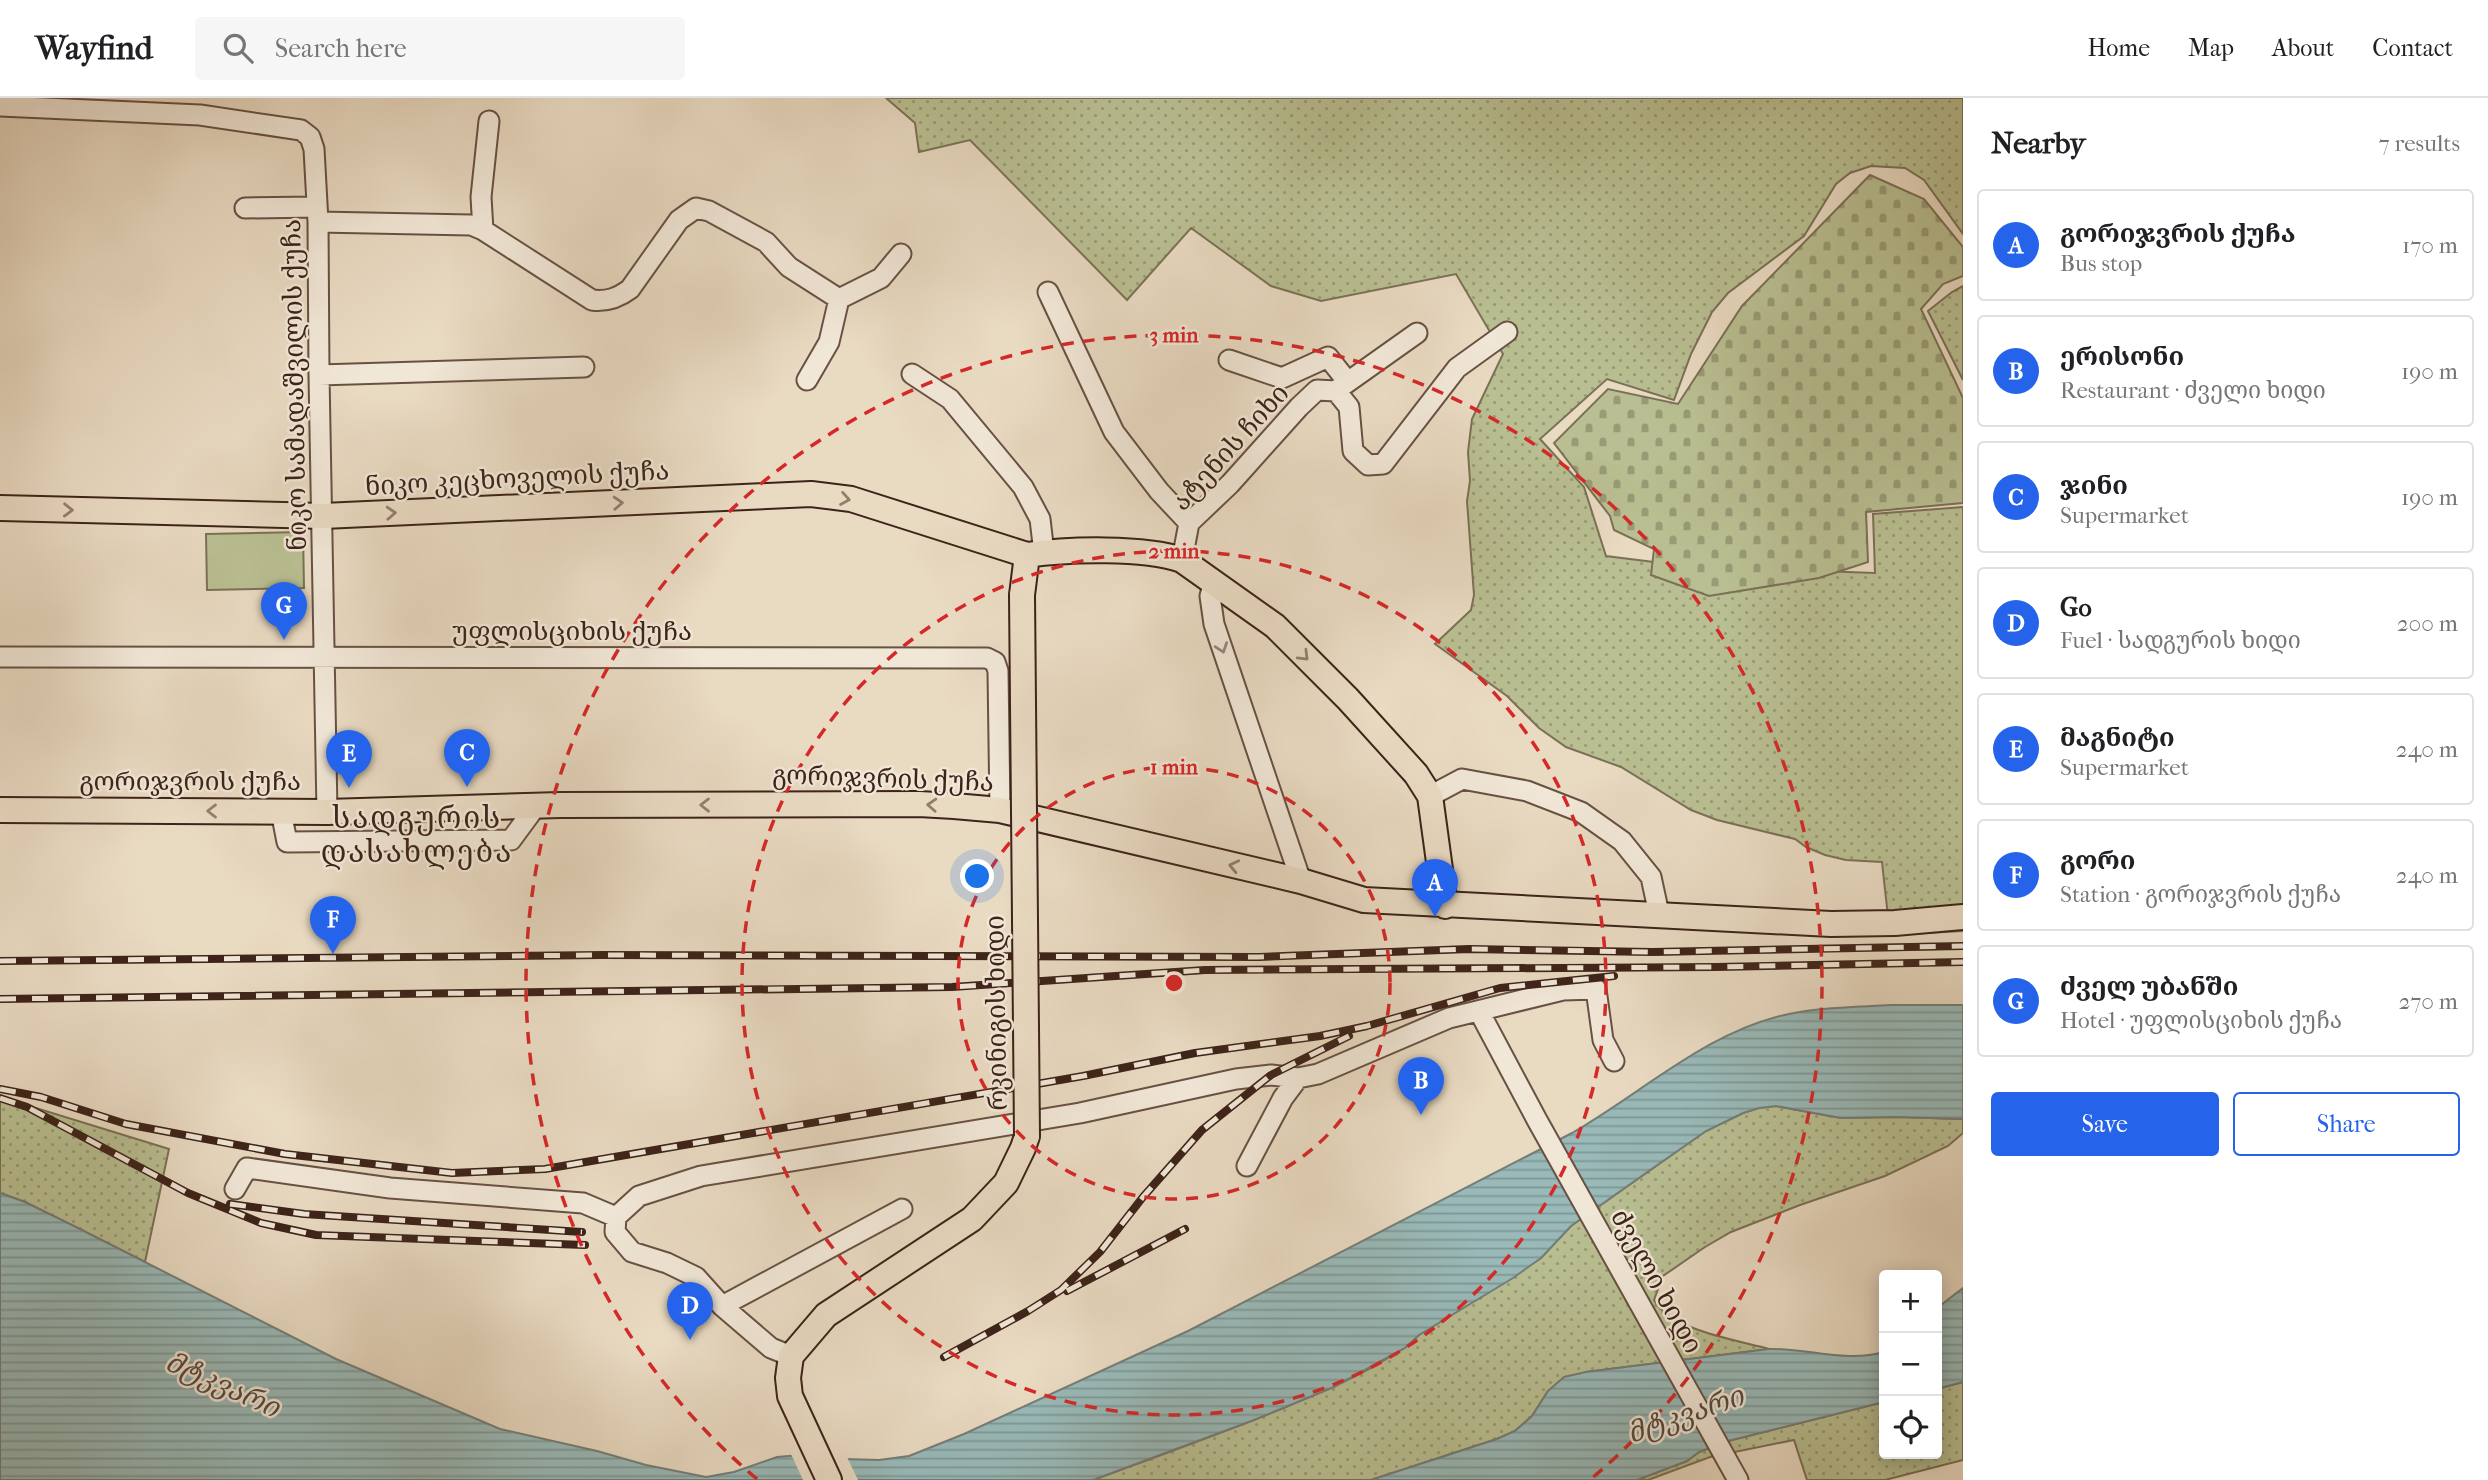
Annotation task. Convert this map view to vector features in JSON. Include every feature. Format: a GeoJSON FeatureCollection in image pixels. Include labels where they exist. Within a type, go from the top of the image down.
{"type":"FeatureCollection","features":[{"type":"Feature","properties":{"kind":"main road","name":"ნიკო კეცხოველის ქუჩა"},"geometry":{"type":"LineString","coordinates":[[0,508],[323,516],[811,494],[851,499],[1036,554],[1165,554],[1182,560],[1275,626],[1398,752],[1416,774],[1430,796],[1446,906]]}},
{"type":"Feature","properties":{"kind":"main road","name":"რკინიგის ხიდი"},"geometry":{"type":"LineString","coordinates":[[791,1356],[807,1334],[826,1315],[972,1219],[1006,1182],[1027,1136],[1022,595],[1036,554]]}},
{"type":"Feature","properties":{"kind":"main road","name":"გორიჯვრის ქუჩა"},"geometry":{"type":"LineString","coordinates":[[0,810],[327,812],[536,807],[919,804],[1000,810],[1301,881],[1364,900],[1831,924],[1895,923],[1963,917]]}},
{"type":"Feature","properties":{"kind":"main road"},"geometry":{"type":"LineString","coordinates":[[791,1356],[788,1378],[790,1396],[829,1480]]}},
{"type":"Feature","properties":{"kind":"street"},"geometry":{"type":"LineString","coordinates":[[0,106],[201,107]]}},
{"type":"Feature","properties":{"kind":"street","name":"ნიკო სამადაშვილის ქუჩა"},"geometry":{"type":"LineString","coordinates":[[201,107],[301,130],[310,137],[314,149],[318,215],[327,812]]}},
{"type":"Feature","properties":{"kind":"street"},"geometry":{"type":"LineString","coordinates":[[483,230],[481,197],[489,121]]}},
{"type":"Feature","properties":{"kind":"street"},"geometry":{"type":"LineString","coordinates":[[245,208],[458,224],[483,230],[592,300],[602,301],[619,297],[630,289],[679,220],[696,208],[709,211],[751,232],[766,242],[789,267],[839,299]]}},
{"type":"Feature","properties":{"kind":"street"},"geometry":{"type":"LineString","coordinates":[[839,299],[881,278],[901,254]]}},
{"type":"Feature","properties":{"kind":"street"},"geometry":{"type":"LineString","coordinates":[[1048,292],[1114,432],[1159,491],[1189,523]]}},
{"type":"Feature","properties":{"kind":"street"},"geometry":{"type":"LineString","coordinates":[[807,380],[829,342],[839,299]]}},
{"type":"Feature","properties":{"kind":"street","name":"ატენის ჩიხი"},"geometry":{"type":"LineString","coordinates":[[1229,359],[1282,378],[1328,357],[1349,407],[1353,451],[1368,465],[1383,464],[1457,368],[1507,332]]}},
{"type":"Feature","properties":{"kind":"street","name":"ატენის ჩიხი"},"geometry":{"type":"LineString","coordinates":[[1182,560],[1189,523],[1230,484],[1299,407],[1317,390],[1341,386],[1417,333]]}},
{"type":"Feature","properties":{"kind":"street"},"geometry":{"type":"LineString","coordinates":[[319,375],[584,367]]}},
{"type":"Feature","properties":{"kind":"street"},"geometry":{"type":"LineString","coordinates":[[912,374],[950,398],[1023,487],[1041,519],[1036,554]]}},
{"type":"Feature","properties":{"kind":"street"},"geometry":{"type":"LineString","coordinates":[[1214,582],[1210,596],[1214,624],[1301,881]]}},
{"type":"Feature","properties":{"kind":"street","name":"უფლისციხის ქუჩა"},"geometry":{"type":"LineString","coordinates":[[0,657],[987,658],[995,662],[998,671],[1000,810]]}},
{"type":"Feature","properties":{"kind":"street"},"geometry":{"type":"LineString","coordinates":[[1430,796],[1462,779],[1527,791],[1581,812],[1622,841],[1651,877],[1659,914]]}},
{"type":"Feature","properties":{"kind":"street"},"geometry":{"type":"LineString","coordinates":[[281,811],[288,842],[511,840],[536,807]]}},
{"type":"Feature","properties":{"kind":"street"},"geometry":{"type":"LineString","coordinates":[[791,1356],[771,1348],[722,1306],[696,1277],[667,1263],[632,1252],[615,1232],[616,1217],[639,1196],[701,1176],[1080,1113],[1236,1079],[1271,1076],[1298,1078],[1330,1069],[1449,1018],[1480,1013],[1563,990],[1596,989],[1603,1040],[1614,1061]]}},
{"type":"Feature","properties":{"kind":"street","name":"ძველი ხიდი"},"geometry":{"type":"LineString","coordinates":[[1480,1013],[1734,1474]]}},
{"type":"Feature","properties":{"kind":"street"},"geometry":{"type":"LineString","coordinates":[[1247,1166],[1283,1098],[1298,1078]]}},
{"type":"Feature","properties":{"kind":"street"},"geometry":{"type":"LineString","coordinates":[[235,1189],[247,1168],[390,1188],[583,1203],[616,1217]]}},
{"type":"Feature","properties":{"kind":"street"},"geometry":{"type":"LineString","coordinates":[[722,1306],[902,1209]]}},
{"type":"Feature","properties":{"kind":"green space"},"geometry":{"type":"Polygon","coordinates":[[[886,98],[1963,98],[1963,234],[1924,180],[1905,168],[1871,166],[1850,173],[1836,184],[1804,236],[1728,293],[1712,312],[1691,354],[1674,400],[1607,379],[1540,439],[1584,487],[1606,556],[1686,566],[1875,573],[1873,514],[1963,507],[1963,931],[1890,935],[1882,862],[1846,860],[1825,855],[1795,839],[1717,820],[1691,810],[1621,767],[1566,747],[1539,728],[1507,696],[1435,644],[1471,610],[1474,595],[1467,501],[1472,419],[1503,354],[1456,274],[1321,301],[1271,286],[1191,228],[1127,300],[970,140],[919,152],[915,123],[886,98]]]}},
{"type":"Feature","properties":{"kind":"green space"},"geometry":{"type":"Polygon","coordinates":[[[1870,175],[1924,199],[1963,247],[1963,276],[1943,284],[1921,309],[1963,398],[1963,503],[1866,512],[1868,562],[1819,578],[1709,596],[1651,575],[1654,549],[1614,530],[1610,516],[1554,443],[1608,389],[1678,404],[1742,306],[1870,175]]]}},
{"type":"Feature","properties":{"kind":"green space"},"geometry":{"type":"Polygon","coordinates":[[[1963,286],[1963,380],[1928,311],[1963,286]]]}},
{"type":"Feature","properties":{"kind":"green space"},"geometry":{"type":"Polygon","coordinates":[[[303,532],[304,588],[207,590],[206,534],[303,532]]]}},
{"type":"Feature","properties":{"kind":"green space"},"geometry":{"type":"Polygon","coordinates":[[[0,1097],[169,1149],[145,1262],[25,1202],[0,1193],[0,1097]]]}},
{"type":"Feature","properties":{"kind":"green space"},"geometry":{"type":"Polygon","coordinates":[[[1776,1106],[1841,1118],[1963,1119],[1963,1133],[1948,1146],[1885,1176],[1731,1232],[1663,1276],[1654,1300],[1674,1319],[1706,1332],[1769,1349],[1586,1372],[1548,1391],[1532,1416],[1515,1431],[1371,1480],[1093,1480],[1268,1414],[1375,1366],[1541,1258],[1571,1226],[1706,1131],[1743,1113],[1776,1106]]]}},
{"type":"Feature","properties":{"kind":"green space"},"geometry":{"type":"Polygon","coordinates":[[[1963,1382],[1963,1460],[1885,1480],[1807,1480],[1794,1440],[1710,1457],[1648,1480],[1637,1480],[1732,1440],[1879,1403],[1879,1459],[1942,1459],[1942,1388],[1963,1382]]]}},
{"type":"Feature","properties":{"kind":"water","name":"მტკვარი"},"geometry":{"type":"Polygon","coordinates":[[[1891,1005],[1963,1005],[1963,1119],[1841,1118],[1776,1106],[1743,1113],[1706,1131],[1571,1226],[1541,1258],[1419,1335],[1405,1348],[1334,1387],[1093,1480],[0,1480],[0,1193],[76,1227],[336,1359],[500,1429],[706,1477],[734,1472],[777,1457],[800,1455],[809,1458],[879,1460],[909,1456],[964,1434],[1188,1331],[1572,1133],[1704,1048],[1731,1034],[1789,1014],[1891,1005]]]}},
{"type":"Feature","properties":{"kind":"water"},"geometry":{"type":"Polygon","coordinates":[[[1963,1288],[1963,1382],[1942,1388],[1942,1333],[1942,1304],[1963,1288]]]}},
{"type":"Feature","properties":{"kind":"water","name":"მტკვარი"},"geometry":{"type":"Polygon","coordinates":[[[1769,1349],[1841,1356],[1879,1353],[1879,1403],[1732,1440],[1637,1480],[1371,1480],[1515,1431],[1532,1416],[1548,1391],[1564,1377],[1769,1349]]]}},
{"type":"Feature","properties":{"kind":"pier"},"geometry":{"type":"Polygon","coordinates":[[[790,1452],[847,1457],[858,1480],[803,1480],[790,1452]]]}},
{"type":"Feature","properties":{"kind":"railway"},"geometry":{"type":"LineString","coordinates":[[0,961],[603,955],[1259,957],[1469,949],[1653,952],[1963,946]]}},
{"type":"Feature","properties":{"kind":"railway"},"geometry":{"type":"LineString","coordinates":[[0,999],[952,987],[1205,970],[1716,967],[1963,962]]}},
{"type":"Feature","properties":{"kind":"railway"},"geometry":{"type":"LineString","coordinates":[[0,1089],[41,1097],[126,1124],[285,1154],[452,1173],[545,1169],[1083,1076],[1195,1053],[1320,1036],[1367,1026],[1500,988],[1614,976]]}},
{"type":"Feature","properties":{"kind":"railway"},"geometry":{"type":"LineString","coordinates":[[944,1357],[1061,1290],[1100,1252],[1143,1197],[1202,1130],[1271,1075],[1349,1036]]}},
{"type":"Feature","properties":{"kind":"railway"},"geometry":{"type":"LineString","coordinates":[[0,1098],[27,1107],[188,1193],[261,1223],[316,1235],[585,1245]]}},
{"type":"Feature","properties":{"kind":"railway"},"geometry":{"type":"LineString","coordinates":[[230,1204],[304,1214],[582,1232]]}},
{"type":"Feature","properties":{"kind":"railway"},"geometry":{"type":"LineString","coordinates":[[1067,1291],[1185,1229]]}},
{"type":"Feature","properties":{"kind":"place","name":"ძველ უბანში"},"geometry":{"type":"Point","coordinates":[284,640]}},
{"type":"Feature","properties":{"kind":"place","name":"ჯინი"},"geometry":{"type":"Point","coordinates":[467,787]}},
{"type":"Feature","properties":{"kind":"place","name":"მაგნიტი"},"geometry":{"type":"Point","coordinates":[349,788]}},
{"type":"Feature","properties":{"kind":"place","name":"გორიჯვრის ქუჩა"},"geometry":{"type":"Point","coordinates":[1435,917]}},
{"type":"Feature","properties":{"kind":"place","name":"გორი"},"geometry":{"type":"Point","coordinates":[333,954]}},
{"type":"Feature","properties":{"kind":"place","name":"ერისონი"},"geometry":{"type":"Point","coordinates":[1421,1115]}},
{"type":"Feature","properties":{"kind":"place","name":"Go"},"geometry":{"type":"Point","coordinates":[690,1340]}},
{"type":"Feature","properties":{"kind":"district","name":"სადგურის დასახლება"},"geometry":{"type":"Point","coordinates":[417,835]}}]}
